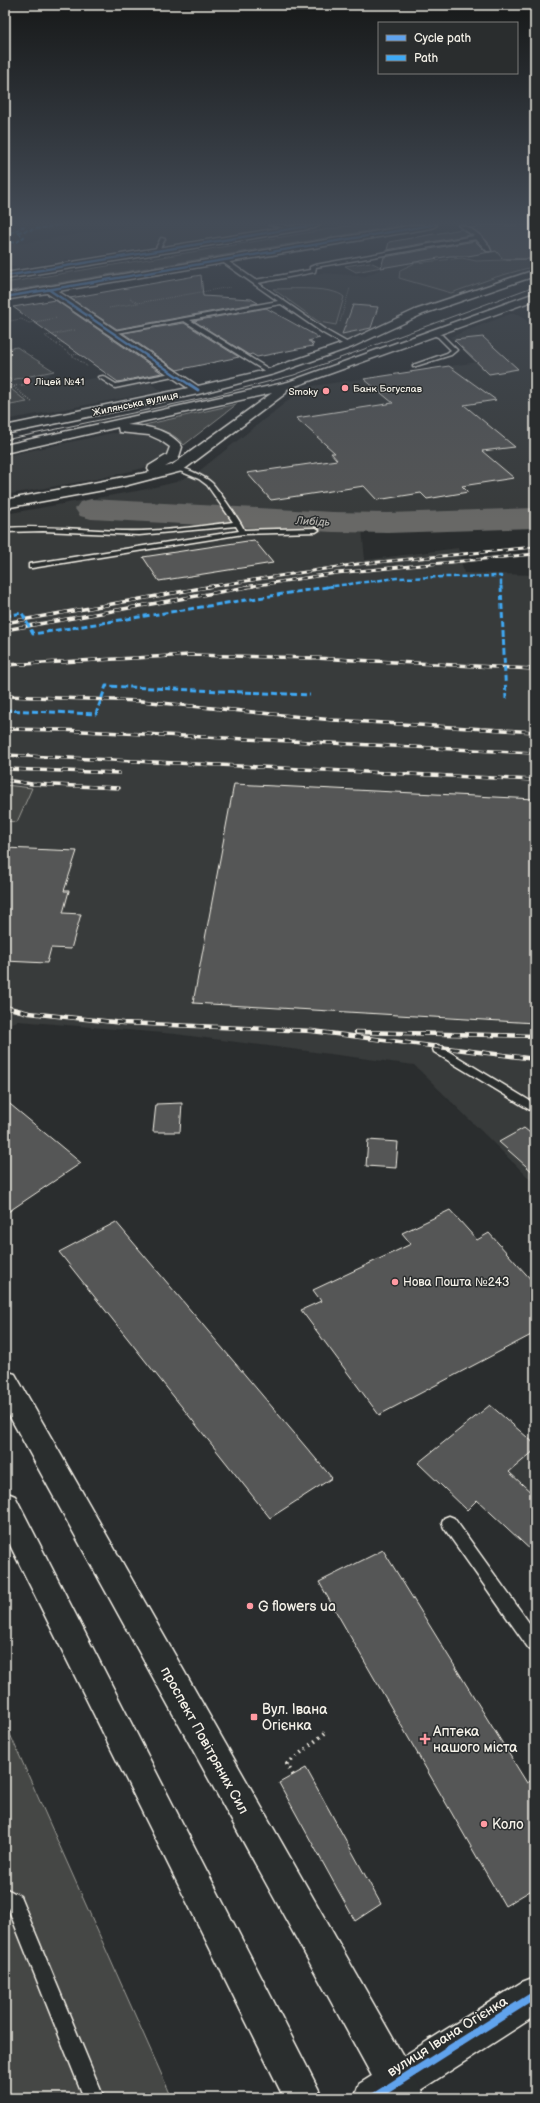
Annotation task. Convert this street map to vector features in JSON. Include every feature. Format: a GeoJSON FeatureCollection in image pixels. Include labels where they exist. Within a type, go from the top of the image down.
{"type":"FeatureCollection","features":[{"type":"Feature","properties":{"kind":"main road"},"geometry":{"type":"LineString","coordinates":[[99,323],[198,390]]}},
{"type":"Feature","properties":{"kind":"main road","name":"Жилянська вулиця"},"geometry":{"type":"LineString","coordinates":[[5,430],[198,390],[270,372],[348,345],[395,323]]}},
{"type":"Feature","properties":{"kind":"main road","name":"Жилянська вулиця"},"geometry":{"type":"LineString","coordinates":[[5,448],[291,384],[460,323]]}},
{"type":"Feature","properties":{"kind":"main road"},"geometry":{"type":"LineString","coordinates":[[5,504],[120,483],[177,468],[291,384]]}},
{"type":"Feature","properties":{"kind":"main road"},"geometry":{"type":"LineString","coordinates":[[5,498],[128,476],[158,468],[173,457],[176,447],[170,439],[147,430],[90,430]]}},
{"type":"Feature","properties":{"kind":"main road","name":"проспект Повітряних Сил"},"geometry":{"type":"LineString","coordinates":[[5,1382],[391,2093]]}},
{"type":"Feature","properties":{"kind":"main road"},"geometry":{"type":"LineString","coordinates":[[5,1505],[304,2098]]}},
{"type":"Feature","properties":{"kind":"main road","name":"вулиця Івана Огієнка"},"geometry":{"type":"LineString","coordinates":[[391,2093],[535,1995]]}},
{"type":"Feature","properties":{"kind":"lane"},"geometry":{"type":"LineString","coordinates":[[112,332],[162,323]]}},
{"type":"Feature","properties":{"kind":"lane"},"geometry":{"type":"LineString","coordinates":[[192,323],[270,372]]}},
{"type":"Feature","properties":{"kind":"lane"},"geometry":{"type":"LineString","coordinates":[[313,323],[348,345]]}},
{"type":"Feature","properties":{"kind":"lane"},"geometry":{"type":"LineString","coordinates":[[415,366],[449,354],[454,350],[440,336],[433,333]]}},
{"type":"Feature","properties":{"kind":"lane"},"geometry":{"type":"LineString","coordinates":[[101,376],[115,386],[176,374]]}},
{"type":"Feature","properties":{"kind":"lane"},"geometry":{"type":"LineString","coordinates":[[177,468],[205,481],[243,532]]}},
{"type":"Feature","properties":{"kind":"lane"},"geometry":{"type":"LineString","coordinates":[[5,530],[46,528],[105,533],[150,534],[236,521]]}},
{"type":"Feature","properties":{"kind":"lane"},"geometry":{"type":"LineString","coordinates":[[32,566],[243,532],[316,530]]}},
{"type":"Feature","properties":{"kind":"lane"},"geometry":{"type":"LineString","coordinates":[[438,1049],[535,1109]]}},
{"type":"Feature","properties":{"kind":"lane"},"geometry":{"type":"LineString","coordinates":[[449,1523],[535,1644]]}},
{"type":"Feature","properties":{"kind":"lane"},"geometry":{"type":"LineString","coordinates":[[8,1902],[94,2098]]}},
{"type":"Feature","properties":{"kind":"path"},"geometry":{"type":"LineString","coordinates":[[339,327],[340,323]]}},
{"type":"Feature","properties":{"kind":"path"},"geometry":{"type":"LineString","coordinates":[[101,376],[45,336],[102,325]]}},
{"type":"Feature","properties":{"kind":"path"},"geometry":{"type":"LineString","coordinates":[[57,345],[64,343]]}},
{"type":"Feature","properties":{"kind":"path"},"geometry":{"type":"LineString","coordinates":[[71,355],[79,354]]}},
{"type":"Feature","properties":{"kind":"path"},"geometry":{"type":"LineString","coordinates":[[5,380],[34,403],[27,404]]}},
{"type":"Feature","properties":{"kind":"path"},"geometry":{"type":"LineString","coordinates":[[13,386],[33,383]]}},
{"type":"Feature","properties":{"kind":"path"},"geometry":{"type":"LineString","coordinates":[[293,1775],[287,1764],[325,1733]]}},
{"type":"Feature","properties":{"kind":"shaded area"},"geometry":{"type":"Polygon","coordinates":[[[318,323],[388,323],[350,340],[343,339],[318,323]]]}},
{"type":"Feature","properties":{"kind":"shaded area"},"geometry":{"type":"Polygon","coordinates":[[[325,323],[337,323],[336,325],[325,323]]]}},
{"type":"Feature","properties":{"kind":"shaded area"},"geometry":{"type":"Polygon","coordinates":[[[486,323],[528,323],[535,336],[535,509],[361,517],[365,560],[458,548],[464,573],[535,575],[535,1184],[414,1065],[175,1034],[18,1021],[5,1025],[5,514],[142,490],[176,482],[199,471],[305,387],[478,362],[450,337],[486,323]]]}},
{"type":"Feature","properties":{"kind":"shaded area","name":"Ліцей №41"},"geometry":{"type":"Polygon","coordinates":[[[17,347],[54,371],[44,378],[53,385],[95,378],[115,389],[148,382],[162,391],[5,420],[5,349],[17,347]]]}},
{"type":"Feature","properties":{"kind":"shaded area"},"geometry":{"type":"Polygon","coordinates":[[[17,347],[54,371],[11,380],[5,375],[5,349],[17,347]]]}},
{"type":"Feature","properties":{"kind":"shaded area"},"geometry":{"type":"Polygon","coordinates":[[[5,384],[27,402],[5,406],[5,384]]]}},
{"type":"Feature","properties":{"kind":"shaded area"},"geometry":{"type":"Polygon","coordinates":[[[237,404],[184,445],[175,436],[169,433],[158,429],[140,426],[237,404]]]}},
{"type":"Feature","properties":{"kind":"shaded area"},"geometry":{"type":"Polygon","coordinates":[[[112,433],[140,434],[157,438],[169,447],[166,459],[148,467],[97,479],[5,495],[5,456],[112,433]]]}},
{"type":"Feature","properties":{"kind":"shaded area"},"geometry":{"type":"Polygon","coordinates":[[[5,785],[32,788],[17,822],[5,821],[5,785]]]}},
{"type":"Feature","properties":{"kind":"shaded area"},"geometry":{"type":"Polygon","coordinates":[[[535,1450],[535,1495],[509,1472],[535,1450]]]}},
{"type":"Feature","properties":{"kind":"shaded area"},"geometry":{"type":"Polygon","coordinates":[[[5,1723],[172,2098],[5,2098],[5,1723]]]}},
{"type":"Feature","properties":{"kind":"building"},"geometry":{"type":"Polygon","coordinates":[[[36,323],[89,323],[162,373],[118,382],[36,323]]]}},
{"type":"Feature","properties":{"kind":"building"},"geometry":{"type":"Polygon","coordinates":[[[108,323],[149,323],[117,329],[108,323]]]}},
{"type":"Feature","properties":{"kind":"building"},"geometry":{"type":"Polygon","coordinates":[[[184,323],[239,357],[177,370],[123,333],[184,323]]]}},
{"type":"Feature","properties":{"kind":"building"},"geometry":{"type":"Polygon","coordinates":[[[197,323],[293,323],[320,338],[308,341],[314,344],[311,344],[313,346],[257,357],[252,354],[249,355],[197,323]]]}},
{"type":"Feature","properties":{"kind":"building"},"geometry":{"type":"Polygon","coordinates":[[[346,323],[373,323],[371,328],[342,334],[346,323]]]}},
{"type":"Feature","properties":{"kind":"building"},"geometry":{"type":"Polygon","coordinates":[[[483,337],[518,369],[489,374],[454,340],[483,337]]]}},
{"type":"Feature","properties":{"kind":"building"},"geometry":{"type":"Polygon","coordinates":[[[449,366],[496,400],[464,405],[515,447],[482,451],[514,478],[462,486],[468,492],[427,499],[421,493],[377,500],[364,486],[271,500],[247,473],[337,460],[331,453],[335,453],[296,418],[393,403],[364,379],[449,366]]]}},
{"type":"Feature","properties":{"kind":"building"},"geometry":{"type":"Polygon","coordinates":[[[254,540],[273,563],[159,581],[143,557],[254,540]]]}},
{"type":"Feature","properties":{"kind":"building"},"geometry":{"type":"Polygon","coordinates":[[[234,784],[535,799],[535,1023],[193,1003],[234,784]]]}},
{"type":"Feature","properties":{"kind":"building"},"geometry":{"type":"Polygon","coordinates":[[[5,848],[77,851],[64,891],[69,891],[63,913],[81,914],[71,949],[51,948],[47,963],[5,961],[5,848]]]}},
{"type":"Feature","properties":{"kind":"building"},"geometry":{"type":"Polygon","coordinates":[[[5,1100],[81,1163],[5,1214],[5,1100]]]}},
{"type":"Feature","properties":{"kind":"building"},"geometry":{"type":"Polygon","coordinates":[[[182,1103],[180,1132],[153,1132],[156,1104],[182,1103]]]}},
{"type":"Feature","properties":{"kind":"building"},"geometry":{"type":"Polygon","coordinates":[[[524,1128],[535,1137],[535,1174],[499,1142],[524,1128]]]}},
{"type":"Feature","properties":{"kind":"building"},"geometry":{"type":"Polygon","coordinates":[[[368,1140],[398,1142],[396,1168],[366,1166],[368,1140]]]}},
{"type":"Feature","properties":{"kind":"building"},"geometry":{"type":"Polygon","coordinates":[[[450,1210],[477,1240],[489,1233],[535,1284],[535,1333],[379,1415],[301,1310],[321,1301],[313,1290],[411,1244],[402,1233],[450,1210]]]}},
{"type":"Feature","properties":{"kind":"building"},"geometry":{"type":"Polygon","coordinates":[[[116,1222],[332,1478],[270,1518],[59,1252],[116,1222]]]}},
{"type":"Feature","properties":{"kind":"building"},"geometry":{"type":"Polygon","coordinates":[[[490,1405],[535,1444],[535,1450],[509,1472],[535,1496],[535,1554],[477,1500],[467,1510],[418,1463],[490,1405]]]}},
{"type":"Feature","properties":{"kind":"building"},"geometry":{"type":"Polygon","coordinates":[[[383,1550],[527,1783],[535,1778],[535,1888],[505,1906],[319,1582],[383,1550]]]}},
{"type":"Feature","properties":{"kind":"building"},"geometry":{"type":"Polygon","coordinates":[[[306,1768],[381,1904],[355,1921],[279,1783],[306,1768]]]}},
{"type":"Feature","properties":{"kind":"waterway","name":"Либідь"},"geometry":{"type":"LineString","coordinates":[[91,509],[333,522],[388,523],[535,518]]}},
{"type":"Feature","properties":{"kind":"tram line"},"geometry":{"type":"LineString","coordinates":[[5,440],[213,396],[294,375],[434,323]]}},
{"type":"Feature","properties":{"kind":"railway"},"geometry":{"type":"LineString","coordinates":[[210,587],[358,564],[535,547]]}},
{"type":"Feature","properties":{"kind":"railway"},"geometry":{"type":"LineString","coordinates":[[246,587],[337,573],[535,554]]}},
{"type":"Feature","properties":{"kind":"railway"},"geometry":{"type":"LineString","coordinates":[[5,630],[253,586]]}},
{"type":"Feature","properties":{"kind":"railway"},"geometry":{"type":"LineString","coordinates":[[5,623],[210,587]]}},
{"type":"Feature","properties":{"kind":"railway"},"geometry":{"type":"LineString","coordinates":[[5,665],[190,655],[314,658],[535,669]]}},
{"type":"Feature","properties":{"kind":"railway"},"geometry":{"type":"LineString","coordinates":[[5,696],[141,701],[333,720],[535,732]]}},
{"type":"Feature","properties":{"kind":"railway"},"geometry":{"type":"LineString","coordinates":[[5,729],[61,730],[535,753]]}},
{"type":"Feature","properties":{"kind":"railway"},"geometry":{"type":"LineString","coordinates":[[5,755],[535,780]]}},
{"type":"Feature","properties":{"kind":"railway"},"geometry":{"type":"LineString","coordinates":[[5,769],[119,773]]}},
{"type":"Feature","properties":{"kind":"railway"},"geometry":{"type":"LineString","coordinates":[[5,780],[32,784],[119,788]]}},
{"type":"Feature","properties":{"kind":"railway"},"geometry":{"type":"LineString","coordinates":[[5,1007],[29,1013],[123,1023],[312,1031],[535,1059]]}},
{"type":"Feature","properties":{"kind":"railway"},"geometry":{"type":"LineString","coordinates":[[356,1032],[535,1036]]}},
{"type":"Feature","properties":{"kind":"marked path"},"geometry":{"type":"LineString","coordinates":[[5,616],[22,613],[33,634],[331,586],[397,578],[501,576],[506,699]]}},
{"type":"Feature","properties":{"kind":"marked path"},"geometry":{"type":"LineString","coordinates":[[5,710],[96,714],[106,686],[310,695]]}},
{"type":"Feature","properties":{"kind":"cycle path"},"geometry":{"type":"LineString","coordinates":[[99,323],[198,390]]}},
{"type":"Feature","properties":{"kind":"cycle path"},"geometry":{"type":"LineString","coordinates":[[373,2098],[535,1995]]}},
{"type":"Feature","properties":{"kind":"place","name":"Ліцей №41"},"geometry":{"type":"Point","coordinates":[27,381]}},
{"type":"Feature","properties":{"kind":"place","name":"Банк Богуслав"},"geometry":{"type":"Point","coordinates":[345,388]}},
{"type":"Feature","properties":{"kind":"place","name":"Smoky"},"geometry":{"type":"Point","coordinates":[326,391]}},
{"type":"Feature","properties":{"kind":"place","name":"Нова Пошта №243"},"geometry":{"type":"Point","coordinates":[395,1282]}},
{"type":"Feature","properties":{"kind":"place","name":"G flowers ua"},"geometry":{"type":"Point","coordinates":[250,1606]}},
{"type":"Feature","properties":{"kind":"place","name":"Вул. Івана Огієнка"},"geometry":{"type":"Point","coordinates":[254,1717]}},
{"type":"Feature","properties":{"kind":"place","name":"Аптека нашого міста"},"geometry":{"type":"Point","coordinates":[425,1739]}},
{"type":"Feature","properties":{"kind":"place","name":"Коло"},"geometry":{"type":"Point","coordinates":[484,1824]}}]}
